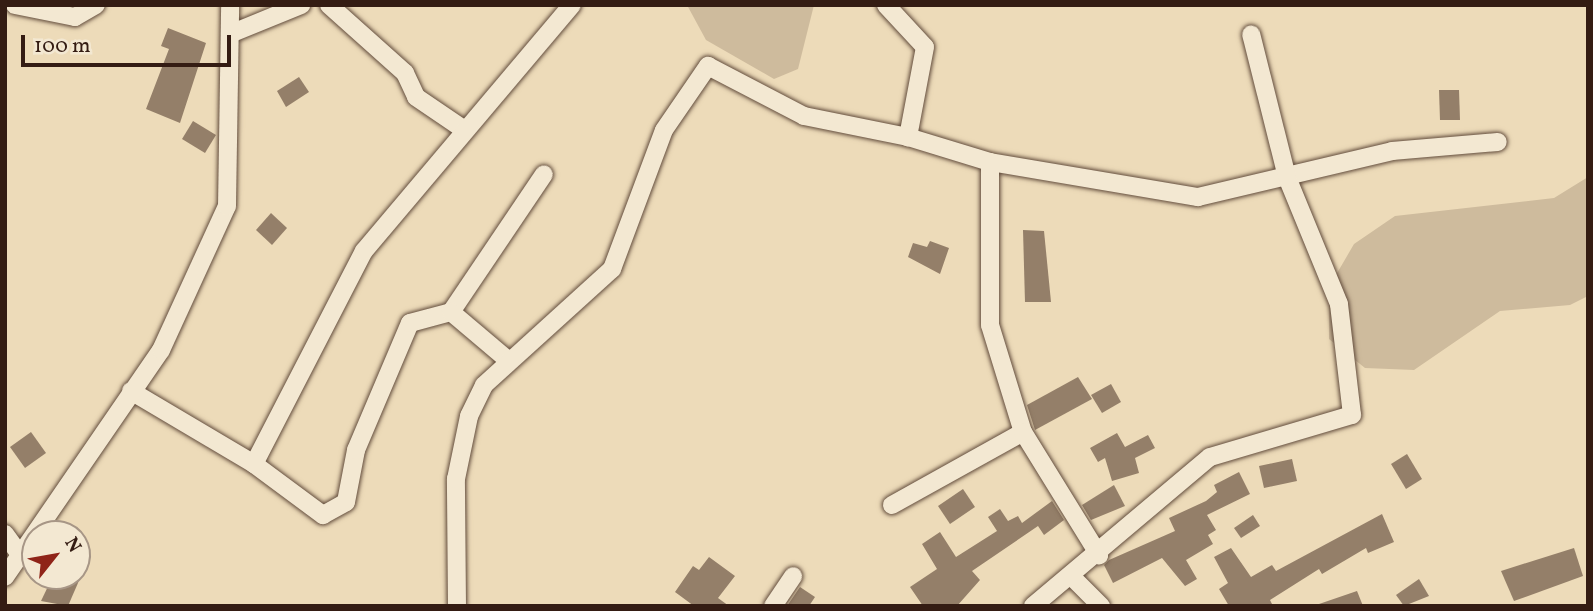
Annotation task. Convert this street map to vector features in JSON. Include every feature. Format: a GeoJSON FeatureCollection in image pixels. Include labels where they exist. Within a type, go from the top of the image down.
{"type":"FeatureCollection","features":[{"type":"Feature","properties":{"kind":"street"},"geometry":{"type":"LineString","coordinates":[[15,5],[75,17],[96,5]]}},
{"type":"Feature","properties":{"kind":"street"},"geometry":{"type":"LineString","coordinates":[[230,34],[301,5]]}},
{"type":"Feature","properties":{"kind":"street"},"geometry":{"type":"LineString","coordinates":[[329,5],[405,73],[416,97],[463,128]]}},
{"type":"Feature","properties":{"kind":"street"},"geometry":{"type":"LineString","coordinates":[[254,464],[364,251],[463,128],[474,125],[515,79],[572,5]]}},
{"type":"Feature","properties":{"kind":"street"},"geometry":{"type":"LineString","coordinates":[[886,5],[925,47],[908,137]]}},
{"type":"Feature","properties":{"kind":"street"},"geometry":{"type":"LineString","coordinates":[[5,577],[173,330],[227,206],[229,6]]}},
{"type":"Feature","properties":{"kind":"street"},"geometry":{"type":"LineString","coordinates":[[1033,606],[1099,555],[1210,457],[1352,415],[1339,304],[1287,177],[1251,34]]}},
{"type":"Feature","properties":{"kind":"street"},"geometry":{"type":"LineString","coordinates":[[457,606],[458,452],[484,385],[612,269],[664,130],[708,66],[804,116],[908,137],[990,162],[1198,197],[1392,151],[1497,142]]}},
{"type":"Feature","properties":{"kind":"street"},"geometry":{"type":"LineString","coordinates":[[990,162],[990,324],[1023,432],[1099,555]]}},
{"type":"Feature","properties":{"kind":"street"},"geometry":{"type":"LineString","coordinates":[[131,391],[254,464],[323,515],[345,502],[356,450],[410,323],[451,312],[544,174]]}},
{"type":"Feature","properties":{"kind":"street"},"geometry":{"type":"LineString","coordinates":[[451,312],[509,360]]}},
{"type":"Feature","properties":{"kind":"street"},"geometry":{"type":"LineString","coordinates":[[891,505],[1023,432]]}},
{"type":"Feature","properties":{"kind":"street"},"geometry":{"type":"LineString","coordinates":[[5,534],[19,553]]}},
{"type":"Feature","properties":{"kind":"street"},"geometry":{"type":"LineString","coordinates":[[773,606],[793,576]]}},
{"type":"Feature","properties":{"kind":"street"},"geometry":{"type":"LineString","coordinates":[[1072,576],[1101,606]]}},
{"type":"Feature","properties":{"kind":"shaded area"},"geometry":{"type":"Polygon","coordinates":[[[687,5],[814,5],[798,69],[774,79],[706,40],[687,5]]]}},
{"type":"Feature","properties":{"kind":"shaded area"},"geometry":{"type":"Polygon","coordinates":[[[1588,177],[1588,296],[1570,305],[1500,311],[1414,370],[1365,368],[1329,339],[1329,287],[1354,244],[1395,216],[1554,198],[1588,177]]]}},
{"type":"Feature","properties":{"kind":"building"},"geometry":{"type":"Polygon","coordinates":[[[168,28],[206,43],[180,123],[146,109],[169,49],[161,46],[168,28]]]}},
{"type":"Feature","properties":{"kind":"building"},"geometry":{"type":"Polygon","coordinates":[[[299,77],[309,92],[286,107],[277,91],[299,77]]]}},
{"type":"Feature","properties":{"kind":"building"},"geometry":{"type":"Polygon","coordinates":[[[1439,90],[1459,90],[1460,120],[1440,120],[1439,90]]]}},
{"type":"Feature","properties":{"kind":"building"},"geometry":{"type":"Polygon","coordinates":[[[193,121],[216,135],[205,153],[182,139],[193,121]]]}},
{"type":"Feature","properties":{"kind":"building"},"geometry":{"type":"Polygon","coordinates":[[[271,213],[287,228],[272,245],[256,230],[271,213]]]}},
{"type":"Feature","properties":{"kind":"building"},"geometry":{"type":"Polygon","coordinates":[[[1023,230],[1044,231],[1051,302],[1025,302],[1023,230]]]}},
{"type":"Feature","properties":{"kind":"building"},"geometry":{"type":"Polygon","coordinates":[[[930,241],[949,248],[940,274],[908,257],[913,243],[927,247],[930,241]]]}},
{"type":"Feature","properties":{"kind":"building"},"geometry":{"type":"Polygon","coordinates":[[[1078,377],[1092,399],[1035,430],[1027,405],[1078,377]]]}},
{"type":"Feature","properties":{"kind":"building"},"geometry":{"type":"Polygon","coordinates":[[[1111,384],[1121,402],[1102,413],[1091,395],[1111,384]]]}},
{"type":"Feature","properties":{"kind":"building"},"geometry":{"type":"Polygon","coordinates":[[[31,432],[46,453],[25,468],[10,447],[31,432]]]}},
{"type":"Feature","properties":{"kind":"building"},"geometry":{"type":"Polygon","coordinates":[[[1117,433],[1125,447],[1148,435],[1155,448],[1135,458],[1139,473],[1112,481],[1105,458],[1098,462],[1090,448],[1117,433]]]}},
{"type":"Feature","properties":{"kind":"building"},"geometry":{"type":"Polygon","coordinates":[[[1407,454],[1422,479],[1406,489],[1391,464],[1407,454]]]}},
{"type":"Feature","properties":{"kind":"building"},"geometry":{"type":"Polygon","coordinates":[[[1292,459],[1297,481],[1264,488],[1259,466],[1292,459]]]}},
{"type":"Feature","properties":{"kind":"building"},"geometry":{"type":"Polygon","coordinates":[[[1239,472],[1250,494],[1207,515],[1216,530],[1208,535],[1213,544],[1186,560],[1197,579],[1185,586],[1162,558],[1113,583],[1104,565],[1109,560],[1175,531],[1169,518],[1206,501],[1217,492],[1214,485],[1239,472]]]}},
{"type":"Feature","properties":{"kind":"building"},"geometry":{"type":"Polygon","coordinates":[[[1114,485],[1125,506],[1091,520],[1082,505],[1114,485]]]}},
{"type":"Feature","properties":{"kind":"building"},"geometry":{"type":"Polygon","coordinates":[[[963,489],[975,507],[950,524],[938,506],[963,489]]]}},
{"type":"Feature","properties":{"kind":"building"},"geometry":{"type":"Polygon","coordinates":[[[1052,501],[1064,520],[1044,535],[1038,526],[972,571],[980,580],[957,606],[923,606],[910,587],[937,569],[922,544],[940,532],[956,557],[997,531],[988,517],[1000,509],[1008,521],[1018,516],[1022,523],[1052,501]]]}},
{"type":"Feature","properties":{"kind":"building"},"geometry":{"type":"Polygon","coordinates":[[[1382,514],[1394,542],[1368,553],[1366,548],[1322,574],[1319,569],[1270,600],[1273,606],[1229,606],[1219,589],[1228,583],[1214,557],[1231,548],[1251,577],[1272,565],[1276,571],[1382,514]]]}},
{"type":"Feature","properties":{"kind":"building"},"geometry":{"type":"Polygon","coordinates":[[[1253,515],[1260,526],[1241,538],[1234,528],[1253,515]]]}},
{"type":"Feature","properties":{"kind":"building"},"geometry":{"type":"Polygon","coordinates":[[[1574,548],[1583,576],[1514,601],[1501,571],[1574,548]]]}},
{"type":"Feature","properties":{"kind":"building"},"geometry":{"type":"Polygon","coordinates":[[[709,557],[735,576],[718,598],[729,606],[694,606],[675,592],[693,566],[699,570],[709,557]]]}},
{"type":"Feature","properties":{"kind":"building"},"geometry":{"type":"Polygon","coordinates":[[[1419,579],[1429,596],[1404,606],[1396,595],[1419,579]]]}},
{"type":"Feature","properties":{"kind":"building"},"geometry":{"type":"Polygon","coordinates":[[[800,587],[815,597],[809,606],[787,606],[800,587]]]}},
{"type":"Feature","properties":{"kind":"building"},"geometry":{"type":"Polygon","coordinates":[[[46,590],[75,590],[68,606],[41,601],[46,590]]]}},
{"type":"Feature","properties":{"kind":"building"},"geometry":{"type":"Polygon","coordinates":[[[1357,591],[1363,606],[1319,606],[1319,604],[1357,591]]]}}]}
